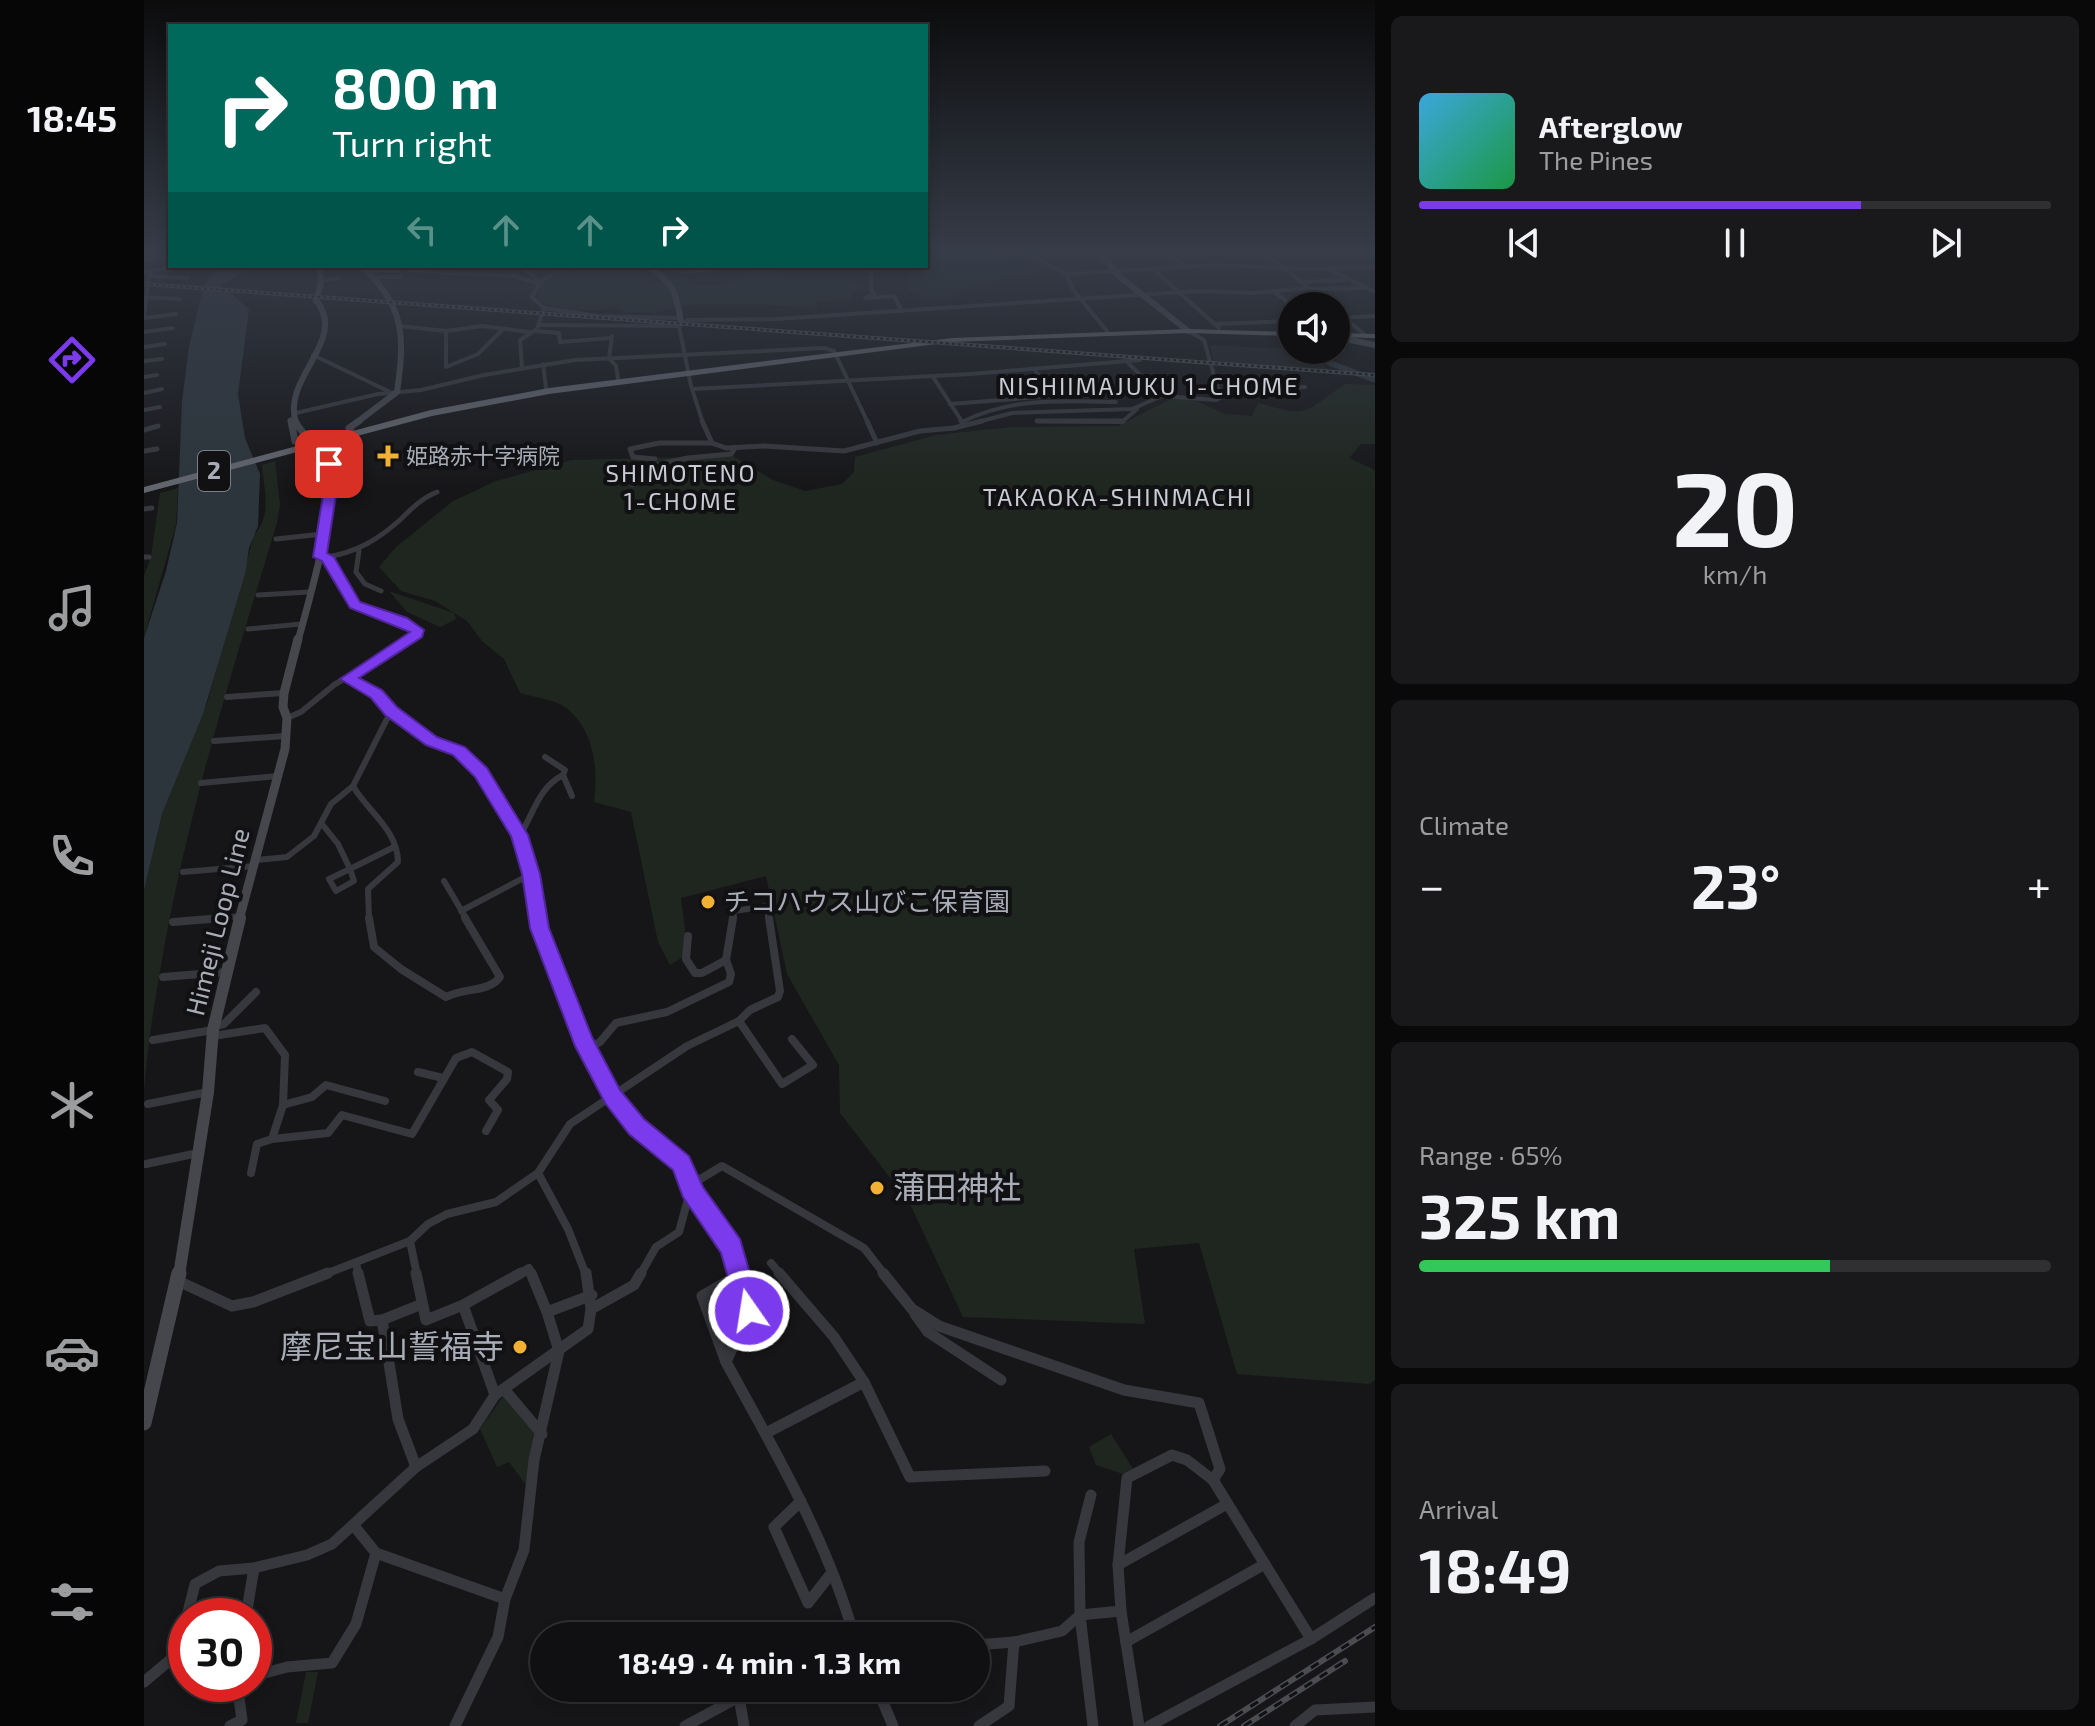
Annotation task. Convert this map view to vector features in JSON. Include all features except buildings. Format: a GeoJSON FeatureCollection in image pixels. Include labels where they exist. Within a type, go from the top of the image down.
{"type":"FeatureCollection","features":[{"type":"Feature","properties":{"kind":"highway","name":"2"},"geometry":{"type":"LineString","coordinates":[[150,487],[485,401],[919,342],[1143,331]]}},
{"type":"Feature","properties":{"kind":"highway","name":"2"},"geometry":{"type":"LineString","coordinates":[[835,353],[904,342],[1174,331]]}},
{"type":"Feature","properties":{"kind":"highway","name":"2"},"geometry":{"type":"LineString","coordinates":[[1205,331],[1278,333]]}},
{"type":"Feature","properties":{"kind":"highway"},"geometry":{"type":"LineString","coordinates":[[1350,337],[1374,339]]}},
{"type":"Feature","properties":{"kind":"highway","name":"2"},"geometry":{"type":"LineString","coordinates":[[311,446],[351,431],[461,402],[546,388],[686,372]]}},
{"type":"Feature","properties":{"kind":"main road"},"geometry":{"type":"LineString","coordinates":[[295,441],[291,415],[296,413],[297,388],[326,331]]}},
{"type":"Feature","properties":{"kind":"main road"},"geometry":{"type":"LineString","coordinates":[[351,431],[349,428],[394,392],[401,364],[400,331]]}},
{"type":"Feature","properties":{"kind":"main road","name":"Himeji Loop Line"},"geometry":{"type":"LineString","coordinates":[[144,1423],[178,1281],[225,972],[278,776],[287,718],[283,707],[284,693],[309,592],[323,557],[329,495],[327,458],[311,446],[300,432],[296,413]]}},
{"type":"Feature","properties":{"kind":"street"},"geometry":{"type":"LineString","coordinates":[[442,331],[449,331]]}},
{"type":"Feature","properties":{"kind":"street"},"geometry":{"type":"LineString","coordinates":[[446,331],[446,367],[455,366],[485,349],[502,331]]}},
{"type":"Feature","properties":{"kind":"street"},"geometry":{"type":"LineString","coordinates":[[518,331],[559,333],[560,342],[611,338]]}},
{"type":"Feature","properties":{"kind":"street"},"geometry":{"type":"LineString","coordinates":[[612,331],[609,358],[616,366],[618,379]]}},
{"type":"Feature","properties":{"kind":"street"},"geometry":{"type":"LineString","coordinates":[[680,331],[686,372],[700,419],[712,443]]}},
{"type":"Feature","properties":{"kind":"street"},"geometry":{"type":"LineString","coordinates":[[655,459],[633,457],[630,449],[659,443],[712,443],[735,448],[844,451],[920,431],[1012,413],[1132,409],[1162,396],[1216,400],[1220,398],[1219,393],[1204,340],[1187,331]]}},
{"type":"Feature","properties":{"kind":"street"},"geometry":{"type":"LineString","coordinates":[[522,368],[520,340],[532,332]]}},
{"type":"Feature","properties":{"kind":"street"},"geometry":{"type":"LineString","coordinates":[[144,347],[165,344]]}},
{"type":"Feature","properties":{"kind":"street"},"geometry":{"type":"LineString","coordinates":[[296,413],[543,364],[818,347],[835,353],[877,443]]}},
{"type":"Feature","properties":{"kind":"street"},"geometry":{"type":"LineString","coordinates":[[313,355],[394,392]]}},
{"type":"Feature","properties":{"kind":"street"},"geometry":{"type":"LineString","coordinates":[[144,361],[162,359]]}},
{"type":"Feature","properties":{"kind":"street"},"geometry":{"type":"LineString","coordinates":[[692,389],[933,377],[1140,360]]}},
{"type":"Feature","properties":{"kind":"street"},"geometry":{"type":"LineString","coordinates":[[1126,361],[1162,396]]}},
{"type":"Feature","properties":{"kind":"street"},"geometry":{"type":"LineString","coordinates":[[543,364],[546,388]]}},
{"type":"Feature","properties":{"kind":"street"},"geometry":{"type":"LineString","coordinates":[[1035,370],[1052,396]]}},
{"type":"Feature","properties":{"kind":"street"},"geometry":{"type":"LineString","coordinates":[[144,377],[157,375]]}},
{"type":"Feature","properties":{"kind":"street"},"geometry":{"type":"LineString","coordinates":[[933,377],[963,424]]}},
{"type":"Feature","properties":{"kind":"street"},"geometry":{"type":"LineString","coordinates":[[1219,393],[1305,387]]}},
{"type":"Feature","properties":{"kind":"street"},"geometry":{"type":"LineString","coordinates":[[950,404],[1154,388]]}},
{"type":"Feature","properties":{"kind":"street"},"geometry":{"type":"LineString","coordinates":[[144,393],[162,389]]}},
{"type":"Feature","properties":{"kind":"street"},"geometry":{"type":"LineString","coordinates":[[963,424],[991,409],[1014,404],[1116,402]]}},
{"type":"Feature","properties":{"kind":"street"},"geometry":{"type":"LineString","coordinates":[[1037,421],[1122,422],[1141,405]]}},
{"type":"Feature","properties":{"kind":"street"},"geometry":{"type":"LineString","coordinates":[[144,410],[160,407]]}},
{"type":"Feature","properties":{"kind":"street"},"geometry":{"type":"LineString","coordinates":[[144,430],[158,426]]}},
{"type":"Feature","properties":{"kind":"street"},"geometry":{"type":"LineString","coordinates":[[632,485],[628,477],[612,474],[688,458],[731,454],[735,448]]}},
{"type":"Feature","properties":{"kind":"street"},"geometry":{"type":"LineString","coordinates":[[144,451],[157,449]]}},
{"type":"Feature","properties":{"kind":"street"},"geometry":{"type":"LineString","coordinates":[[287,718],[301,712],[325,696],[334,685],[417,634],[417,630],[402,621],[355,605],[323,557],[359,551],[396,523],[421,498],[437,492]]}},
{"type":"Feature","properties":{"kind":"street"},"geometry":{"type":"LineString","coordinates":[[144,509],[152,508]]}},
{"type":"Feature","properties":{"kind":"street"},"geometry":{"type":"LineString","coordinates":[[276,539],[323,534]]}},
{"type":"Feature","properties":{"kind":"street"},"geometry":{"type":"LineString","coordinates":[[359,551],[356,572],[365,584],[381,591]]}},
{"type":"Feature","properties":{"kind":"street"},"geometry":{"type":"LineString","coordinates":[[258,595],[309,592]]}},
{"type":"Feature","properties":{"kind":"street"},"geometry":{"type":"LineString","coordinates":[[248,629],[301,624]]}},
{"type":"Feature","properties":{"kind":"street"},"geometry":{"type":"LineString","coordinates":[[347,679],[376,694],[391,711],[432,741],[459,751],[481,772],[520,835],[531,874],[540,928],[587,1049],[612,1097],[637,1126],[681,1163],[691,1186],[731,1247],[749,1311],[726,1362]]}},
{"type":"Feature","properties":{"kind":"street"},"geometry":{"type":"LineString","coordinates":[[227,697],[284,693]]}},
{"type":"Feature","properties":{"kind":"street"},"geometry":{"type":"LineString","coordinates":[[183,872],[287,857],[306,844],[322,824],[331,804],[353,786],[391,711]]}},
{"type":"Feature","properties":{"kind":"street"},"geometry":{"type":"LineString","coordinates":[[214,741],[285,736]]}},
{"type":"Feature","properties":{"kind":"street"},"geometry":{"type":"LineString","coordinates":[[545,757],[565,770],[563,775],[572,796]]}},
{"type":"Feature","properties":{"kind":"street"},"geometry":{"type":"LineString","coordinates":[[520,835],[533,817],[536,800],[546,784],[563,775]]}},
{"type":"Feature","properties":{"kind":"street"},"geometry":{"type":"LineString","coordinates":[[201,783],[278,776]]}},
{"type":"Feature","properties":{"kind":"street"},"geometry":{"type":"LineString","coordinates":[[353,786],[365,806],[388,827],[399,857],[398,862],[368,889],[373,944],[401,969],[441,997],[464,989],[485,990],[498,982],[500,977],[444,881]]}},
{"type":"Feature","properties":{"kind":"street"},"geometry":{"type":"LineString","coordinates":[[322,824],[343,848],[350,867],[394,847]]}},
{"type":"Feature","properties":{"kind":"street"},"geometry":{"type":"LineString","coordinates":[[461,911],[531,874]]}},
{"type":"Feature","properties":{"kind":"street"},"geometry":{"type":"LineString","coordinates":[[178,1281],[192,1290],[220,1297],[232,1306],[253,1302],[410,1241],[438,1219],[496,1202],[538,1173],[570,1124],[687,1046],[739,1021],[750,1010],[778,997],[780,991],[767,906],[734,911],[726,960],[731,974],[729,982],[667,1012],[616,1023],[600,1042],[587,1049]]}},
{"type":"Feature","properties":{"kind":"street"},"geometry":{"type":"LineString","coordinates":[[173,922],[242,916]]}},
{"type":"Feature","properties":{"kind":"street"},"geometry":{"type":"LineString","coordinates":[[688,936],[685,950],[695,973],[702,973],[726,960]]}},
{"type":"Feature","properties":{"kind":"street"},"geometry":{"type":"LineString","coordinates":[[163,977],[225,972]]}},
{"type":"Feature","properties":{"kind":"street"},"geometry":{"type":"LineString","coordinates":[[214,1030],[254,998],[256,992]]}},
{"type":"Feature","properties":{"kind":"street"},"geometry":{"type":"LineString","coordinates":[[739,1021],[782,1084],[813,1065],[792,1039]]}},
{"type":"Feature","properties":{"kind":"street"},"geometry":{"type":"LineString","coordinates":[[153,1040],[214,1030],[265,1028],[285,1055],[283,1105],[272,1139]]}},
{"type":"Feature","properties":{"kind":"street"},"geometry":{"type":"LineString","coordinates":[[251,1173],[257,1144],[272,1139],[328,1133],[342,1115],[412,1134],[456,1058],[472,1052],[508,1072],[507,1079],[489,1100],[498,1110],[486,1131]]}},
{"type":"Feature","properties":{"kind":"street"},"geometry":{"type":"LineString","coordinates":[[418,1072],[443,1078]]}},
{"type":"Feature","properties":{"kind":"street"},"geometry":{"type":"LineString","coordinates":[[283,1105],[312,1097],[326,1085],[385,1101]]}},
{"type":"Feature","properties":{"kind":"street"},"geometry":{"type":"LineString","coordinates":[[148,1104],[208,1092]]}},
{"type":"Feature","properties":{"kind":"street"},"geometry":{"type":"LineString","coordinates":[[146,1164],[198,1153]]}},
{"type":"Feature","properties":{"kind":"street"},"geometry":{"type":"LineString","coordinates":[[593,1308],[634,1285],[656,1247],[679,1232],[691,1186],[722,1166],[864,1248],[928,1332],[1001,1380]]}},
{"type":"Feature","properties":{"kind":"street"},"geometry":{"type":"LineString","coordinates":[[191,1598],[195,1584],[219,1571],[254,1568],[307,1555],[332,1544],[355,1527],[416,1467],[473,1429],[499,1392],[588,1329],[593,1308],[592,1295],[569,1232],[538,1173]]}},
{"type":"Feature","properties":{"kind":"street"},"geometry":{"type":"LineString","coordinates":[[410,1241],[426,1320],[463,1305],[529,1268],[559,1351],[534,1460],[524,1550],[505,1599],[498,1637],[455,1726]]}},
{"type":"Feature","properties":{"kind":"street"},"geometry":{"type":"LineString","coordinates":[[771,1263],[834,1337],[864,1382],[910,1477],[1045,1471]]}},
{"type":"Feature","properties":{"kind":"street"},"geometry":{"type":"LineString","coordinates":[[356,1264],[370,1321],[382,1320],[422,1304]]}},
{"type":"Feature","properties":{"kind":"street"},"geometry":{"type":"LineString","coordinates":[[740,1274],[702,1296],[726,1362],[801,1501],[850,1622]]}},
{"type":"Feature","properties":{"kind":"street"},"geometry":{"type":"LineString","coordinates":[[547,1312],[592,1295]]}},
{"type":"Feature","properties":{"kind":"street"},"geometry":{"type":"LineString","coordinates":[[463,1305],[499,1392],[542,1434]]}},
{"type":"Feature","properties":{"kind":"street"},"geometry":{"type":"LineString","coordinates":[[912,1309],[939,1326],[1124,1390],[1199,1403],[1220,1469],[1213,1480]]}},
{"type":"Feature","properties":{"kind":"street"},"geometry":{"type":"LineString","coordinates":[[382,1320],[393,1392],[408,1455],[416,1467]]}},
{"type":"Feature","properties":{"kind":"street"},"geometry":{"type":"LineString","coordinates":[[766,1433],[864,1382]]}},
{"type":"Feature","properties":{"kind":"street"},"geometry":{"type":"LineString","coordinates":[[1139,1726],[1121,1611],[1118,1565],[1127,1478],[1172,1455],[1187,1460],[1213,1480],[1311,1639]]}},
{"type":"Feature","properties":{"kind":"street"},"geometry":{"type":"LineString","coordinates":[[1091,1495],[1079,1542],[1080,1615],[1093,1726]]}},
{"type":"Feature","properties":{"kind":"street"},"geometry":{"type":"LineString","coordinates":[[801,1501],[774,1527],[808,1603],[830,1575]]}},
{"type":"Feature","properties":{"kind":"street"},"geometry":{"type":"LineString","coordinates":[[1118,1565],[1227,1504]]}},
{"type":"Feature","properties":{"kind":"street"},"geometry":{"type":"LineString","coordinates":[[355,1527],[376,1553],[505,1599]]}},
{"type":"Feature","properties":{"kind":"street"},"geometry":{"type":"LineString","coordinates":[[272,1671],[332,1663],[356,1624],[376,1553]]}},
{"type":"Feature","properties":{"kind":"street"},"geometry":{"type":"LineString","coordinates":[[1126,1642],[1265,1564]]}},
{"type":"Feature","properties":{"kind":"street"},"geometry":{"type":"LineString","coordinates":[[249,1598],[254,1568]]}},
{"type":"Feature","properties":{"kind":"street"},"geometry":{"type":"LineString","coordinates":[[1149,1726],[1311,1639],[1375,1598]]}},
{"type":"Feature","properties":{"kind":"street"},"geometry":{"type":"LineString","coordinates":[[990,1644],[1062,1631],[1080,1615],[1121,1611]]}},
{"type":"Feature","properties":{"kind":"street"},"geometry":{"type":"LineString","coordinates":[[979,1726],[1009,1706],[1014,1642]]}},
{"type":"Feature","properties":{"kind":"street"},"geometry":{"type":"LineString","coordinates":[[144,1682],[168,1662]]}},
{"type":"Feature","properties":{"kind":"street"},"geometry":{"type":"LineString","coordinates":[[230,1726],[242,1720],[240,1702]]}},
{"type":"Feature","properties":{"kind":"street"},"geometry":{"type":"LineString","coordinates":[[685,1726],[730,1702]]}},
{"type":"Feature","properties":{"kind":"street"},"geometry":{"type":"LineString","coordinates":[[740,1702],[744,1726]]}},
{"type":"Feature","properties":{"kind":"street"},"geometry":{"type":"LineString","coordinates":[[883,1702],[893,1726]]}},
{"type":"Feature","properties":{"kind":"street"},"geometry":{"type":"LineString","coordinates":[[1295,1726],[1315,1710],[1375,1707]]}},
{"type":"Feature","properties":{"kind":"shaded area"},"geometry":{"type":"Polygon","coordinates":[[[193,331],[246,331],[238,394],[245,438],[260,474],[258,526],[249,548],[245,574],[203,714],[162,814],[144,891],[144,638],[166,571],[177,523],[182,401],[193,331]]]}},
{"type":"Feature","properties":{"kind":"shaded area"},"geometry":{"type":"Polygon","coordinates":[[[1210,345],[1278,348],[1278,364],[1323,364],[1329,370],[1214,362],[1210,345]]]}},
{"type":"Feature","properties":{"kind":"shaded area"},"geometry":{"type":"Polygon","coordinates":[[[1345,384],[1375,385],[1375,444],[1361,444],[1349,458],[1375,470],[1375,1380],[1370,1384],[1237,1374],[1199,1243],[1134,1249],[1145,1324],[963,1317],[909,1202],[840,1113],[839,1065],[787,974],[766,876],[681,898],[688,954],[670,965],[658,942],[631,812],[594,802],[593,752],[577,719],[558,703],[520,693],[504,659],[482,641],[467,621],[435,601],[401,591],[379,567],[396,547],[453,501],[496,481],[572,460],[733,456],[773,480],[805,491],[842,484],[854,472],[855,457],[936,435],[1012,427],[1118,426],[1173,398],[1192,399],[1225,414],[1252,416],[1258,403],[1297,411],[1313,407],[1345,384]]]}},
{"type":"Feature","properties":{"kind":"shaded area"},"geometry":{"type":"Polygon","coordinates":[[[275,461],[280,505],[277,523],[213,740],[185,849],[156,993],[144,1093],[144,892],[162,814],[207,703],[254,535],[263,520],[266,502],[262,465],[275,461]]]}},
{"type":"Feature","properties":{"kind":"shaded area"},"geometry":{"type":"Polygon","coordinates":[[[178,488],[176,525],[144,637],[144,576],[151,557],[160,493],[178,488]]]}},
{"type":"Feature","properties":{"kind":"shaded area"},"geometry":{"type":"Polygon","coordinates":[[[389,591],[454,613],[456,619],[440,627],[407,612],[389,591]]]}},
{"type":"Feature","properties":{"kind":"shaded area"},"geometry":{"type":"Polygon","coordinates":[[[504,1395],[536,1435],[526,1485],[509,1462],[497,1467],[480,1429],[504,1395]]]}},
{"type":"Feature","properties":{"kind":"shaded area"},"geometry":{"type":"Polygon","coordinates":[[[1111,1434],[1133,1469],[1123,1474],[1096,1465],[1089,1447],[1111,1434]]]}},
{"type":"Feature","properties":{"kind":"shaded area"},"geometry":{"type":"Polygon","coordinates":[[[306,1672],[318,1672],[308,1723],[296,1723],[306,1672]]]}},
{"type":"Feature","properties":{"kind":"waterway"},"geometry":{"type":"LineString","coordinates":[[1332,364],[1375,380]]}},
{"type":"Feature","properties":{"kind":"railway"},"geometry":{"type":"LineString","coordinates":[[774,331],[1375,375]]}},
{"type":"Feature","properties":{"kind":"railway"},"geometry":{"type":"LineString","coordinates":[[1220,1726],[1375,1627]]}},
{"type":"Feature","properties":{"kind":"railway"},"geometry":{"type":"LineString","coordinates":[[1244,1726],[1345,1661]]}},
{"type":"Feature","properties":{"kind":"place","name":"姫路赤十字病院"},"geometry":{"type":"Point","coordinates":[388,456]}},
{"type":"Feature","properties":{"kind":"place","name":"チコハウス山びこ保育園"},"geometry":{"type":"Point","coordinates":[708,902]}},
{"type":"Feature","properties":{"kind":"place","name":"蒲田神社"},"geometry":{"type":"Point","coordinates":[877,1188]}},
{"type":"Feature","properties":{"kind":"place","name":"摩尼宝山誓福寺"},"geometry":{"type":"Point","coordinates":[520,1347]}},
{"type":"Feature","properties":{"kind":"district","name":"NISHIIMAJUKU 1-CHOME"},"geometry":{"type":"Point","coordinates":[1149,387]}},
{"type":"Feature","properties":{"kind":"district","name":"SHIMOTENO 1-CHOME"},"geometry":{"type":"Point","coordinates":[681,488]}},
{"type":"Feature","properties":{"kind":"district","name":"TAKAOKA-SHINMACHI"},"geometry":{"type":"Point","coordinates":[1118,498]}},
{"type":"Feature","properties":{"kind":"route"},"geometry":{"type":"LineString","coordinates":[[329,464],[329,495],[319,557],[327,557],[355,605],[402,621],[417,630],[417,634],[347,679],[376,694],[391,711],[432,741],[459,751],[481,772],[520,835],[531,874],[540,928],[583,1039],[612,1097],[637,1126],[681,1163],[692,1184],[691,1189],[731,1247],[749,1311]]}}]}
